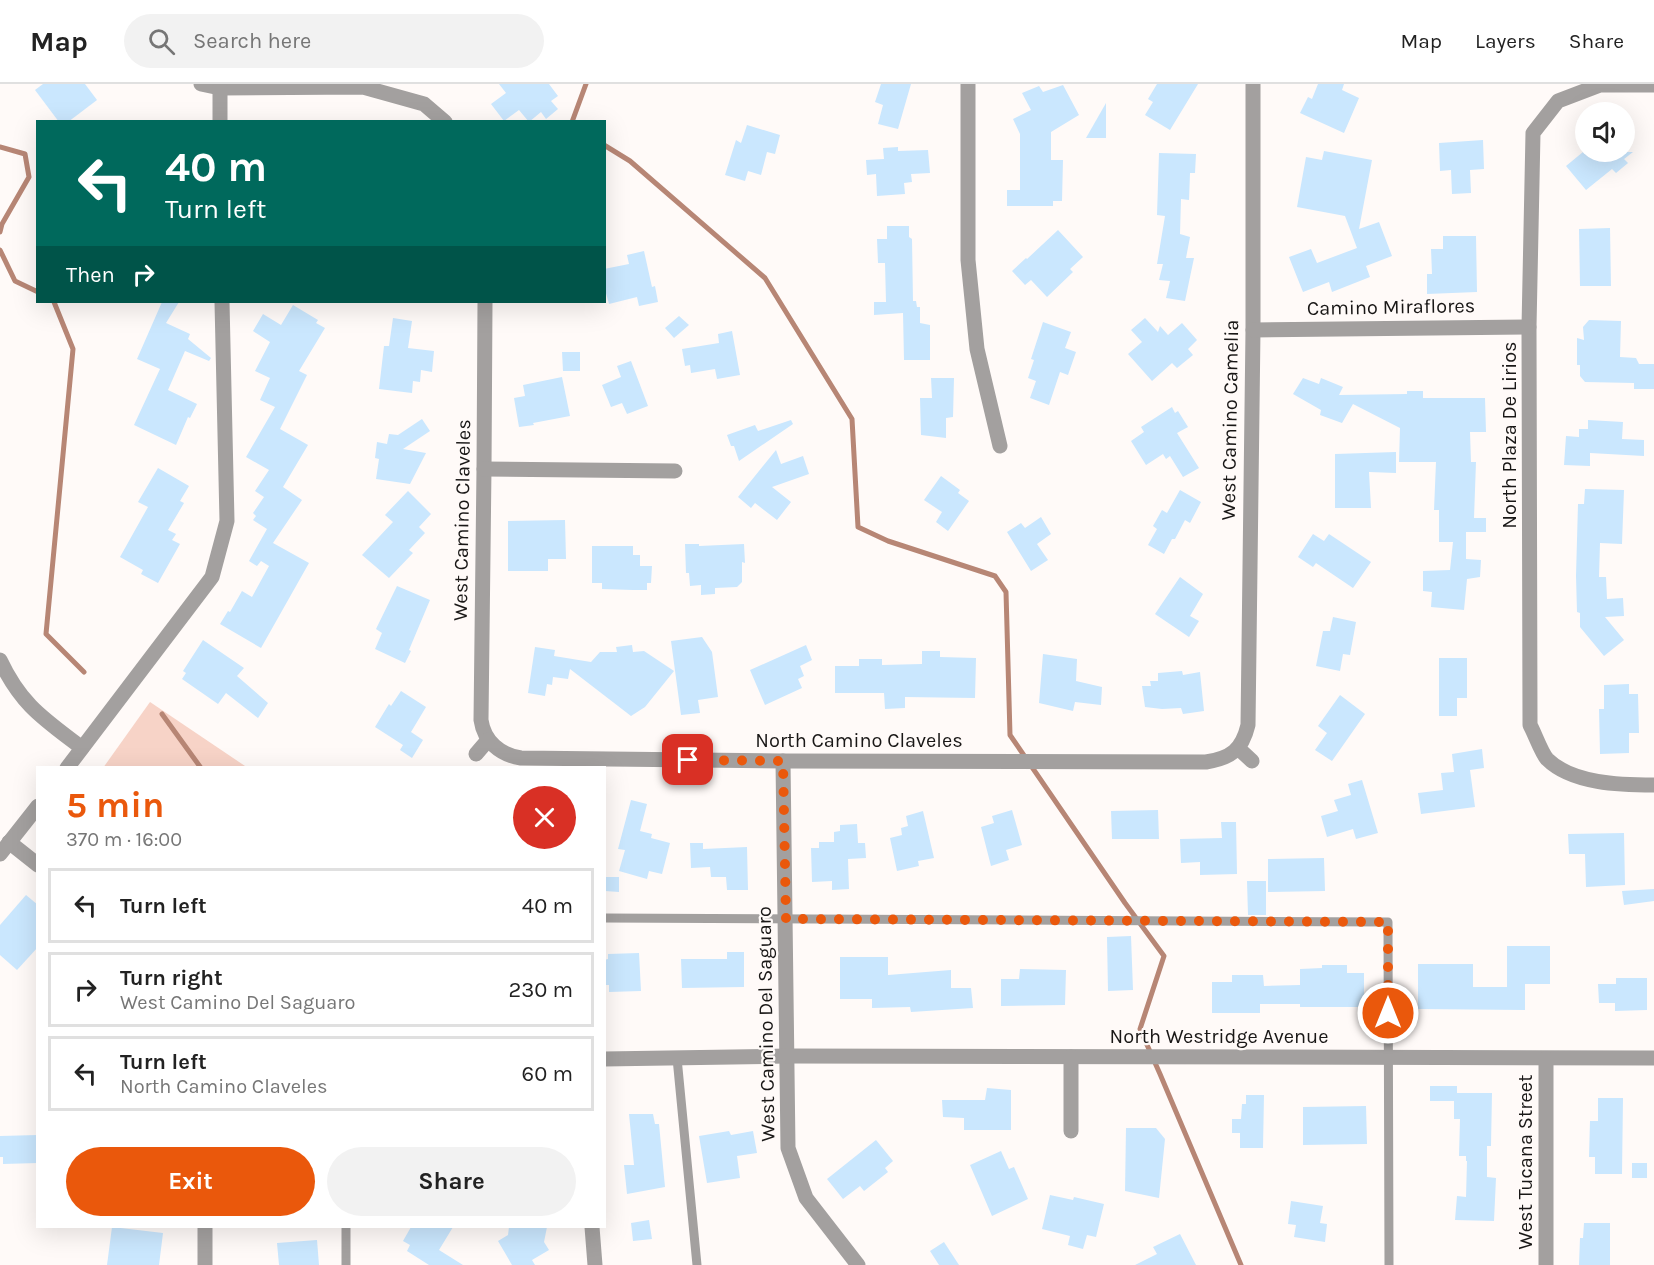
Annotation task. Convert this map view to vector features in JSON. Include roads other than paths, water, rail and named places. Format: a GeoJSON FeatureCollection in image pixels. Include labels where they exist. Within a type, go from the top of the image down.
{"type":"FeatureCollection","features":[{"type":"Feature","properties":{"kind":"street"},"geometry":{"type":"LineString","coordinates":[[201,84],[220,88],[363,87],[424,104],[443,120]]}},
{"type":"Feature","properties":{"kind":"street"},"geometry":{"type":"LineString","coordinates":[[968,84],[968,260],[977,349],[1000,446]]}},
{"type":"Feature","properties":{"kind":"street","name":"West Camino Camelia"},"geometry":{"type":"LineString","coordinates":[[1236,750],[1245,736],[1248,725],[1253,330],[1253,84]]}},
{"type":"Feature","properties":{"kind":"street","name":"North Plaza De Lirios"},"geometry":{"type":"LineString","coordinates":[[1654,85],[1600,85],[1558,101],[1533,133],[1529,327],[1530,725],[1546,758],[1571,775],[1617,785],[1654,785]]}},
{"type":"Feature","properties":{"kind":"street"},"geometry":{"type":"LineString","coordinates":[[220,88],[220,120]]}},
{"type":"Feature","properties":{"kind":"street"},"geometry":{"type":"LineString","coordinates":[[68,766],[212,577],[227,521],[222,303]]}},
{"type":"Feature","properties":{"kind":"street","name":"West Camino Claveles"},"geometry":{"type":"LineString","coordinates":[[485,303],[481,720],[482,731],[488,739]]}},
{"type":"Feature","properties":{"kind":"street","name":"Camino Miraflores"},"geometry":{"type":"LineString","coordinates":[[1253,330],[1529,327]]}},
{"type":"Feature","properties":{"kind":"street"},"geometry":{"type":"LineString","coordinates":[[484,469],[675,471]]}},
{"type":"Feature","properties":{"kind":"street"},"geometry":{"type":"LineString","coordinates":[[0,660],[20,696],[37,715],[82,748]]}},
{"type":"Feature","properties":{"kind":"street"},"geometry":{"type":"LineString","coordinates":[[476,754],[488,739]]}},
{"type":"Feature","properties":{"kind":"street","name":"North Camino Claveles"},"geometry":{"type":"LineString","coordinates":[[488,739],[501,751],[512,757],[521,758],[1206,762],[1228,757],[1236,750]]}},
{"type":"Feature","properties":{"kind":"street"},"geometry":{"type":"LineString","coordinates":[[1236,750],[1252,761]]}},
{"type":"Feature","properties":{"kind":"street","name":"West Camino Del Saguaro"},"geometry":{"type":"LineString","coordinates":[[783,761],[788,1148],[806,1198],[858,1265]]}},
{"type":"Feature","properties":{"kind":"street"},"geometry":{"type":"LineString","coordinates":[[36,808],[4,848],[36,864]]}},
{"type":"Feature","properties":{"kind":"street","name":"North Westridge Avenue"},"geometry":{"type":"LineString","coordinates":[[606,1059],[787,1056],[1654,1058]]}},
{"type":"Feature","properties":{"kind":"street"},"geometry":{"type":"LineString","coordinates":[[1071,1057],[1071,1131]]}},
{"type":"Feature","properties":{"kind":"street","name":"West Tucana Street"},"geometry":{"type":"LineString","coordinates":[[1546,1059],[1546,1265]]}},
{"type":"Feature","properties":{"kind":"street"},"geometry":{"type":"LineString","coordinates":[[205,1265],[206,1228]]}},
{"type":"Feature","properties":{"kind":"street"},"geometry":{"type":"LineString","coordinates":[[592,1228],[595,1265]]}},
{"type":"Feature","properties":{"kind":"lane"},"geometry":{"type":"LineString","coordinates":[[606,918],[1388,922],[1389,1265]]}},
{"type":"Feature","properties":{"kind":"lane"},"geometry":{"type":"LineString","coordinates":[[677,1058],[697,1265]]}},
{"type":"Feature","properties":{"kind":"lane"},"geometry":{"type":"LineString","coordinates":[[346,1228],[346,1265]]}},
{"type":"Feature","properties":{"kind":"waterway"},"geometry":{"type":"LineString","coordinates":[[573,120],[586,84]]}},
{"type":"Feature","properties":{"kind":"waterway"},"geometry":{"type":"LineString","coordinates":[[606,146],[630,161],[765,278],[852,419],[858,527],[888,541],[995,576],[1006,592],[1010,735],[1164,956],[1140,1029],[1241,1265]]}},
{"type":"Feature","properties":{"kind":"waterway"},"geometry":{"type":"LineString","coordinates":[[0,147],[25,154],[29,177],[2,224],[0,232]]}},
{"type":"Feature","properties":{"kind":"waterway"},"geometry":{"type":"LineString","coordinates":[[0,250],[15,281],[36,291]]}},
{"type":"Feature","properties":{"kind":"waterway"},"geometry":{"type":"LineString","coordinates":[[54,303],[73,349],[46,634],[84,672]]}},
{"type":"Feature","properties":{"kind":"waterway"},"geometry":{"type":"LineString","coordinates":[[162,714],[200,766]]}}]}
